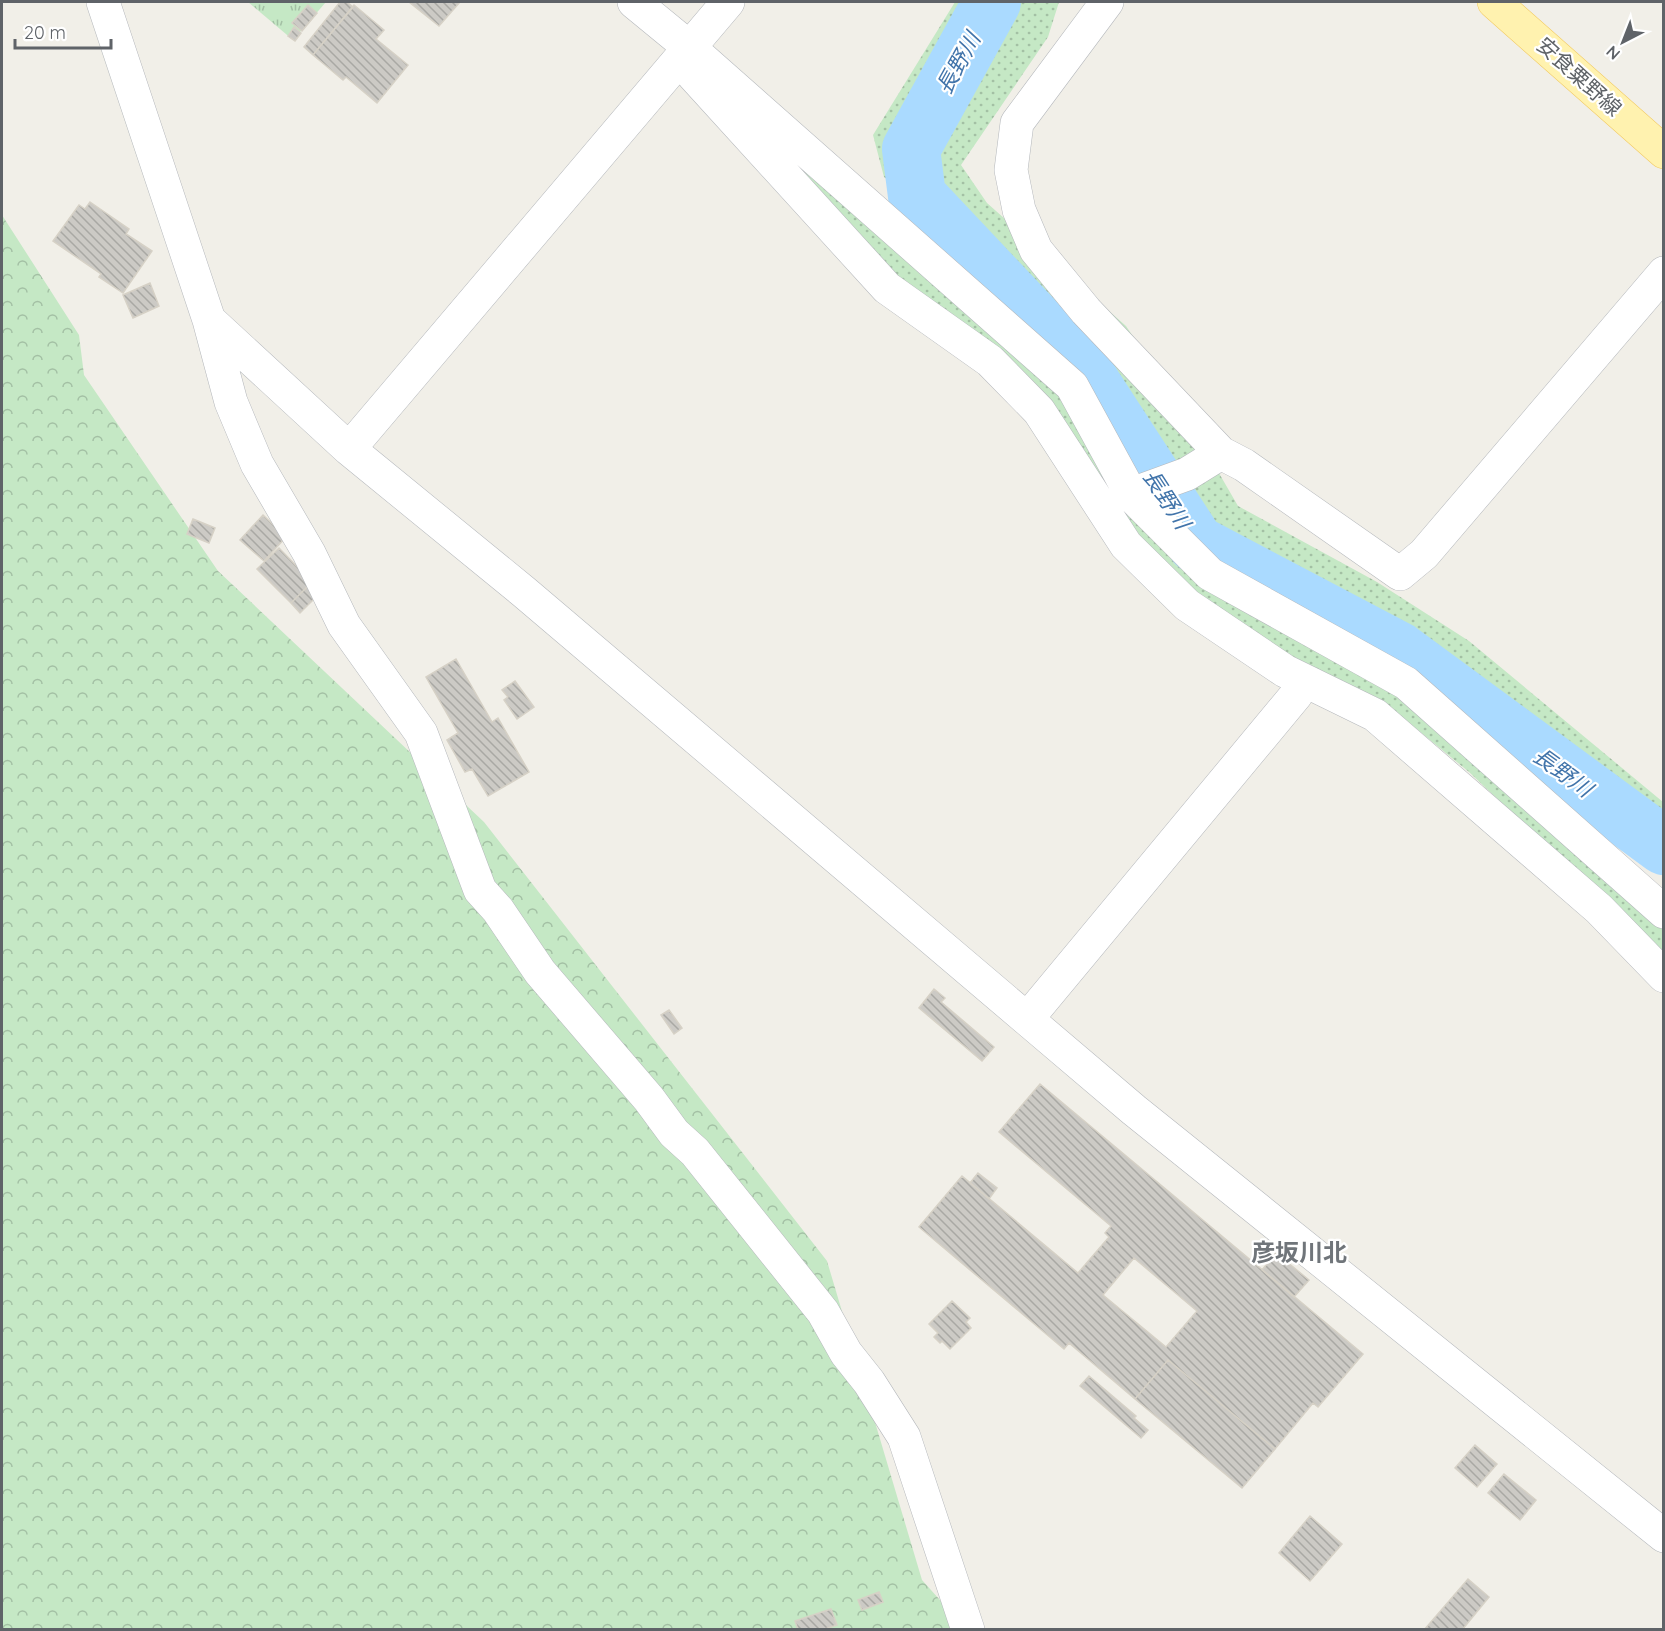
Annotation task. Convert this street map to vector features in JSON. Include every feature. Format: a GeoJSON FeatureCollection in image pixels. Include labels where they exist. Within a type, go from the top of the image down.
{"type":"FeatureCollection","features":[{"type":"Feature","properties":{"kind":"main road","name":"安食粟野線"},"geometry":{"type":"LineString","coordinates":[[1494,2],[1664,152]]}},
{"type":"Feature","properties":{"kind":"street"},"geometry":{"type":"LineString","coordinates":[[103,2],[209,320],[231,402],[257,464],[309,553],[344,626],[421,733],[480,890],[498,910],[540,972],[649,1099],[674,1133],[694,1152],[823,1311],[846,1353],[869,1382],[904,1437],[968,1629]]}},
{"type":"Feature","properties":{"kind":"street"},"geometry":{"type":"LineString","coordinates":[[634,2],[685,54],[887,288],[990,361],[1039,411],[1125,545],[1187,605],[1285,671],[1375,715],[1599,909],[1664,976]]}},
{"type":"Feature","properties":{"kind":"street"},"geometry":{"type":"LineString","coordinates":[[349,449],[728,2]]}},
{"type":"Feature","properties":{"kind":"street"},"geometry":{"type":"LineString","coordinates":[[1107,2],[1017,123],[1011,170],[1019,210],[1036,250],[1086,311],[1221,453],[1244,465],[1400,574],[1424,554],[1664,273]]}},
{"type":"Feature","properties":{"kind":"street"},"geometry":{"type":"LineString","coordinates":[[685,54],[1072,386],[1138,493],[1210,574],[1406,683],[1664,912]]}},
{"type":"Feature","properties":{"kind":"street"},"geometry":{"type":"LineString","coordinates":[[209,320],[349,449],[524,592],[1134,1110],[1664,1536]]}},
{"type":"Feature","properties":{"kind":"street"},"geometry":{"type":"LineString","coordinates":[[1138,493],[1187,474],[1221,453]]}},
{"type":"Feature","properties":{"kind":"street"},"geometry":{"type":"LineString","coordinates":[[1027,1019],[1296,695]]}},
{"type":"Feature","properties":{"kind":"green space"},"geometry":{"type":"Polygon","coordinates":[[[248,2],[326,2],[293,40],[248,2]]]}},
{"type":"Feature","properties":{"kind":"green space"},"geometry":{"type":"Polygon","coordinates":[[[955,2],[1059,2],[1048,37],[961,165],[987,203],[1126,326],[1183,411],[1238,506],[1377,582],[1469,641],[1663,802],[1663,860],[1413,651],[1300,589],[1202,512],[1112,395],[1010,275],[884,177],[873,135],[955,2]]]}},
{"type":"Feature","properties":{"kind":"green space"},"geometry":{"type":"Polygon","coordinates":[[[711,80],[1055,381],[1137,516],[1401,691],[1663,925],[1663,957],[1469,772],[1380,699],[1270,646],[1203,605],[1148,554],[1101,489],[910,295],[711,80]]]}},
{"type":"Feature","properties":{"kind":"green space"},"geometry":{"type":"Polygon","coordinates":[[[2,215],[79,335],[84,375],[218,571],[484,822],[827,1261],[922,1580],[966,1629],[2,1629],[2,215]]]}},
{"type":"Feature","properties":{"kind":"building"},"geometry":{"type":"Polygon","coordinates":[[[340,2],[347,2],[353,7],[313,55],[304,47],[340,2]]]}},
{"type":"Feature","properties":{"kind":"building"},"geometry":{"type":"Polygon","coordinates":[[[409,2],[460,2],[439,26],[409,2]]]}},
{"type":"Feature","properties":{"kind":"building"},"geometry":{"type":"Polygon","coordinates":[[[308,5],[317,13],[302,31],[292,23],[308,5]]]}},
{"type":"Feature","properties":{"kind":"building"},"geometry":{"type":"Polygon","coordinates":[[[354,5],[384,30],[376,39],[408,65],[377,103],[346,77],[343,80],[313,55],[354,5]]]}},
{"type":"Feature","properties":{"kind":"building"},"geometry":{"type":"Polygon","coordinates":[[[294,27],[301,33],[295,41],[288,36],[294,27]]]}},
{"type":"Feature","properties":{"kind":"building"},"geometry":{"type":"Polygon","coordinates":[[[90,202],[129,229],[126,234],[152,251],[123,293],[99,277],[101,274],[53,241],[79,205],[85,209],[90,202]]]}},
{"type":"Feature","properties":{"kind":"building"},"geometry":{"type":"Polygon","coordinates":[[[150,283],[159,306],[133,318],[123,295],[150,283]]]}},
{"type":"Feature","properties":{"kind":"building"},"geometry":{"type":"Polygon","coordinates":[[[263,515],[286,537],[264,561],[240,540],[263,515]]]}},
{"type":"Feature","properties":{"kind":"building"},"geometry":{"type":"Polygon","coordinates":[[[193,519],[215,528],[209,543],[187,534],[193,519]]]}},
{"type":"Feature","properties":{"kind":"building"},"geometry":{"type":"Polygon","coordinates":[[[279,548],[312,582],[291,603],[257,569],[279,548]]]}},
{"type":"Feature","properties":{"kind":"building"},"geometry":{"type":"Polygon","coordinates":[[[312,582],[321,592],[300,613],[291,603],[312,582]]]}},
{"type":"Feature","properties":{"kind":"building"},"geometry":{"type":"Polygon","coordinates":[[[456,659],[492,722],[498,718],[529,772],[488,796],[472,769],[465,772],[447,740],[458,733],[426,677],[456,659]]]}},
{"type":"Feature","properties":{"kind":"building"},"geometry":{"type":"Polygon","coordinates":[[[515,681],[534,707],[517,719],[504,700],[508,697],[502,690],[515,681]]]}},
{"type":"Feature","properties":{"kind":"building"},"geometry":{"type":"Polygon","coordinates":[[[934,989],[945,998],[941,1002],[994,1047],[982,1061],[919,1008],[934,989]]]}},
{"type":"Feature","properties":{"kind":"building"},"geometry":{"type":"Polygon","coordinates":[[[669,1010],[682,1028],[674,1034],[661,1015],[669,1010]]]}},
{"type":"Feature","properties":{"kind":"building"},"geometry":{"type":"Polygon","coordinates":[[[1040,1084],[1363,1354],[1318,1407],[1313,1403],[1275,1449],[1168,1360],[1135,1399],[1069,1343],[1064,1349],[919,1227],[962,1176],[1078,1273],[1109,1237],[1105,1233],[1111,1226],[999,1132],[1040,1084]],[[1134,1258],[1103,1295],[1166,1347],[1197,1311],[1134,1258]]]}},
{"type":"Feature","properties":{"kind":"building"},"geometry":{"type":"Polygon","coordinates":[[[978,1173],[997,1188],[989,1199],[970,1183],[978,1173]]]}},
{"type":"Feature","properties":{"kind":"building"},"geometry":{"type":"Polygon","coordinates":[[[1276,1253],[1309,1280],[1294,1297],[1262,1270],[1276,1253]]]}},
{"type":"Feature","properties":{"kind":"building"},"geometry":{"type":"Polygon","coordinates":[[[952,1301],[970,1318],[966,1322],[971,1328],[950,1349],[934,1337],[938,1333],[929,1324],[952,1301]]]}},
{"type":"Feature","properties":{"kind":"building"},"geometry":{"type":"Polygon","coordinates":[[[1168,1360],[1275,1449],[1242,1488],[1135,1399],[1168,1360]]]}},
{"type":"Feature","properties":{"kind":"building"},"geometry":{"type":"Polygon","coordinates":[[[1089,1376],[1136,1416],[1134,1418],[1148,1430],[1141,1438],[1080,1386],[1089,1376]]]}},
{"type":"Feature","properties":{"kind":"building"},"geometry":{"type":"Polygon","coordinates":[[[1475,1445],[1497,1464],[1477,1487],[1455,1468],[1475,1445]]]}},
{"type":"Feature","properties":{"kind":"building"},"geometry":{"type":"Polygon","coordinates":[[[1504,1474],[1536,1500],[1520,1520],[1488,1493],[1504,1474]]]}},
{"type":"Feature","properties":{"kind":"building"},"geometry":{"type":"Polygon","coordinates":[[[1310,1516],[1342,1544],[1310,1581],[1279,1553],[1310,1516]]]}},
{"type":"Feature","properties":{"kind":"building"},"geometry":{"type":"Polygon","coordinates":[[[1468,1579],[1489,1597],[1462,1630],[1424,1630],[1468,1579]]]}},
{"type":"Feature","properties":{"kind":"building"},"geometry":{"type":"Polygon","coordinates":[[[879,1592],[883,1602],[862,1610],[858,1600],[879,1592]]]}},
{"type":"Feature","properties":{"kind":"building"},"geometry":{"type":"Polygon","coordinates":[[[831,1609],[837,1625],[822,1630],[798,1630],[795,1621],[831,1609]]]}},
{"type":"Feature","properties":{"kind":"waterway","name":"長野川"},"geometry":{"type":"LineString","coordinates":[[992,2],[911,149],[917,196],[1086,375],[1196,544],[1399,651],[1664,846]]}},
{"type":"Feature","properties":{"kind":"district","name":"彦坂川北"},"geometry":{"type":"Point","coordinates":[1299,1253]}}]}
